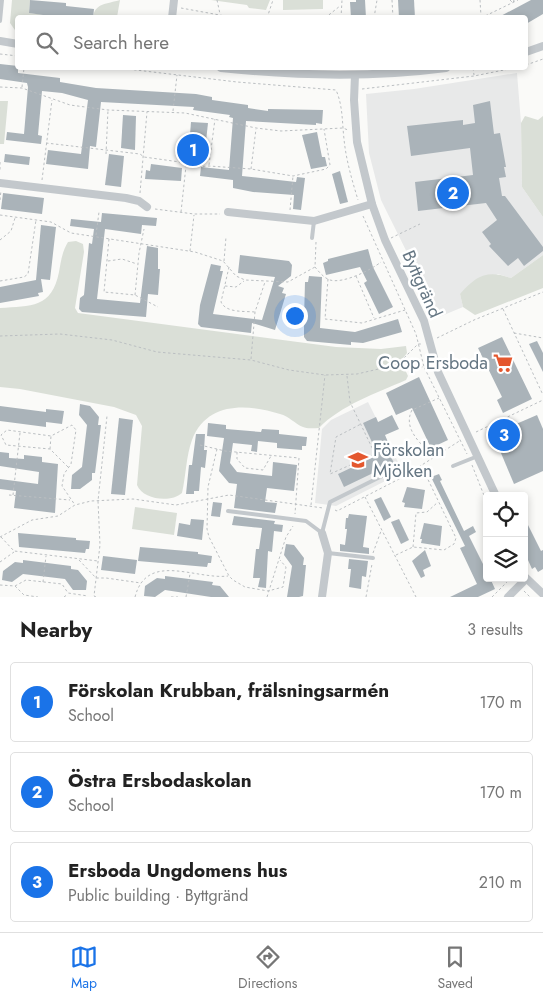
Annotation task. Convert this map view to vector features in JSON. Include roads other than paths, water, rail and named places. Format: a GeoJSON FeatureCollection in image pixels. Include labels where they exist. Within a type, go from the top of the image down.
{"type":"FeatureCollection","features":[{"type":"Feature","properties":{"kind":"street"},"geometry":{"type":"LineString","coordinates":[[0,42],[15,44]]}},
{"type":"Feature","properties":{"kind":"street"},"geometry":{"type":"LineString","coordinates":[[528,51],[543,46]]}},
{"type":"Feature","properties":{"kind":"street"},"geometry":{"type":"LineString","coordinates":[[239,70],[267,73],[355,76],[423,70]]}},
{"type":"Feature","properties":{"kind":"street","name":"Byttgränd"},"geometry":{"type":"LineString","coordinates":[[355,76],[354,100],[357,142],[372,204],[385,240],[424,322],[438,372],[479,455],[494,492]]}},
{"type":"Feature","properties":{"kind":"street"},"geometry":{"type":"LineString","coordinates":[[0,185],[40,188],[139,201],[147,207]]}},
{"type":"Feature","properties":{"kind":"street"},"geometry":{"type":"LineString","coordinates":[[228,212],[314,221],[372,204]]}},
{"type":"Feature","properties":{"kind":"street"},"geometry":{"type":"LineString","coordinates":[[322,533],[328,553],[322,597]]}},
{"type":"Feature","properties":{"kind":"street"},"geometry":{"type":"LineString","coordinates":[[528,580],[543,594]]}},
{"type":"Feature","properties":{"kind":"street"},"geometry":{"type":"LineString","coordinates":[[508,597],[521,582]]}},
{"type":"Feature","properties":{"kind":"lane"},"geometry":{"type":"LineString","coordinates":[[0,21],[2,0]]}},
{"type":"Feature","properties":{"kind":"lane"},"geometry":{"type":"LineString","coordinates":[[314,221],[314,239]]}},
{"type":"Feature","properties":{"kind":"lane"},"geometry":{"type":"LineString","coordinates":[[453,466],[479,455]]}},
{"type":"Feature","properties":{"kind":"lane"},"geometry":{"type":"LineString","coordinates":[[228,511],[306,520],[322,533],[330,502],[396,469]]}},
{"type":"Feature","properties":{"kind":"lane"},"geometry":{"type":"LineString","coordinates":[[328,553],[372,558]]}},
{"type":"Feature","properties":{"kind":"place","name":"Förskolan Krubban, frälsningsarmén"},"geometry":{"type":"Point","coordinates":[193,150]}},
{"type":"Feature","properties":{"kind":"place","name":"Östra Ersbodaskolan"},"geometry":{"type":"Point","coordinates":[453,193]}},
{"type":"Feature","properties":{"kind":"place","name":"Coop Ersboda"},"geometry":{"type":"Point","coordinates":[503,363]}},
{"type":"Feature","properties":{"kind":"place","name":"Ersboda Ungdomens hus"},"geometry":{"type":"Point","coordinates":[504,435]}},
{"type":"Feature","properties":{"kind":"place","name":"Förskolan Mjölken"},"geometry":{"type":"Point","coordinates":[358,460]}}]}
